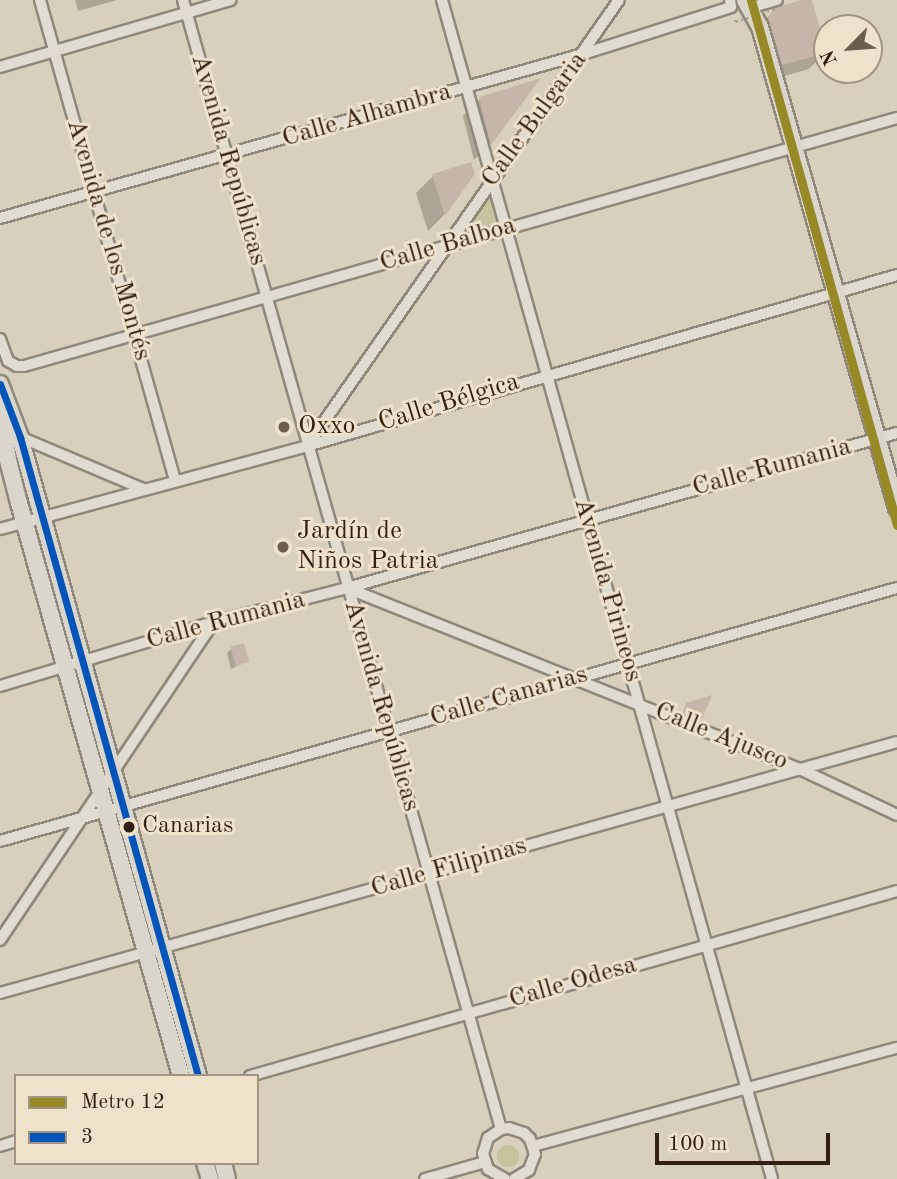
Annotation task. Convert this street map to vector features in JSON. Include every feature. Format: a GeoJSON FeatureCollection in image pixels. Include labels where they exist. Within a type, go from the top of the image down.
{"type":"FeatureCollection","features":[{"type":"Feature","properties":{"kind":"main road"},"geometry":{"type":"LineString","coordinates":[[754,3],[897,508]]}},
{"type":"Feature","properties":{"kind":"main road"},"geometry":{"type":"LineString","coordinates":[[0,384],[20,437],[197,1074]]}},
{"type":"Feature","properties":{"kind":"main road"},"geometry":{"type":"LineString","coordinates":[[0,407],[8,460],[24,522],[180,1074]]}},
{"type":"Feature","properties":{"kind":"street","name":"Avenida de los Montés"},"geometry":{"type":"LineString","coordinates":[[40,0],[175,480]]}},
{"type":"Feature","properties":{"kind":"street","name":"Avenida Repúblicas"},"geometry":{"type":"LineString","coordinates":[[183,0],[501,1129]]}},
{"type":"Feature","properties":{"kind":"street"},"geometry":{"type":"LineString","coordinates":[[0,67],[230,0]]}},
{"type":"Feature","properties":{"kind":"street","name":"Avenida Pirineos"},"geometry":{"type":"LineString","coordinates":[[442,0],[772,1179]]}},
{"type":"Feature","properties":{"kind":"street","name":"Calle Bulgaria"},"geometry":{"type":"LineString","coordinates":[[307,446],[619,0]]}},
{"type":"Feature","properties":{"kind":"street","name":"Calle Alhambra"},"geometry":{"type":"LineString","coordinates":[[0,218],[466,88],[754,3]]}},
{"type":"Feature","properties":{"kind":"street","name":"Calle Balboa"},"geometry":{"type":"LineString","coordinates":[[0,339],[4,354],[12,365],[24,366],[897,118]]}},
{"type":"Feature","properties":{"kind":"street","name":"Calle Bélgica"},"geometry":{"type":"LineString","coordinates":[[0,529],[307,446],[546,374],[897,275]]}},
{"type":"Feature","properties":{"kind":"street","name":"Calle Rumania"},"geometry":{"type":"LineString","coordinates":[[0,686],[214,622],[347,588],[897,433]]}},
{"type":"Feature","properties":{"kind":"street"},"geometry":{"type":"LineString","coordinates":[[20,437],[143,489]]}},
{"type":"Feature","properties":{"kind":"street"},"geometry":{"type":"LineString","coordinates":[[0,444],[8,460]]}},
{"type":"Feature","properties":{"kind":"street","name":"Calle Ajusco"},"geometry":{"type":"LineString","coordinates":[[347,588],[802,770],[897,815]]}},
{"type":"Feature","properties":{"kind":"street","name":"Calle Canarias"},"geometry":{"type":"LineString","coordinates":[[0,841],[897,589]]}},
{"type":"Feature","properties":{"kind":"street"},"geometry":{"type":"LineString","coordinates":[[0,940],[99,789],[214,622]]}},
{"type":"Feature","properties":{"kind":"street","name":"Calle Filipinas"},"geometry":{"type":"LineString","coordinates":[[0,993],[897,742]]}},
{"type":"Feature","properties":{"kind":"street","name":"Calle Odesa"},"geometry":{"type":"LineString","coordinates":[[257,1074],[897,891]]}},
{"type":"Feature","properties":{"kind":"street"},"geometry":{"type":"LineString","coordinates":[[533,1146],[897,1048]]}},
{"type":"Feature","properties":{"kind":"street"},"geometry":{"type":"LineString","coordinates":[[505,1179],[494,1174],[485,1162],[483,1154],[488,1138],[501,1129],[524,1133],[533,1146],[533,1162],[523,1175],[515,1179]]}},
{"type":"Feature","properties":{"kind":"street"},"geometry":{"type":"LineString","coordinates":[[425,1179],[485,1162]]}},
{"type":"Feature","properties":{"kind":"path"},"geometry":{"type":"LineString","coordinates":[[735,20],[736,22],[754,3]]}},
{"type":"Feature","properties":{"kind":"shaded area"},"geometry":{"type":"Polygon","coordinates":[[[492,181],[504,229],[444,247],[492,181]]]}},
{"type":"Feature","properties":{"kind":"shaded area"},"geometry":{"type":"Polygon","coordinates":[[[508,1145],[516,1148],[519,1156],[516,1164],[508,1167],[500,1164],[497,1156],[500,1148],[508,1145]]]}},
{"type":"Feature","properties":{"kind":"building"},"geometry":{"type":"Polygon","coordinates":[[[801,0],[812,0],[816,14],[813,14],[813,57],[782,65],[768,18],[773,9],[801,0]]]}},
{"type":"Feature","properties":{"kind":"building"},"geometry":{"type":"Polygon","coordinates":[[[541,78],[491,145],[479,97],[541,78]]]}},
{"type":"Feature","properties":{"kind":"building"},"geometry":{"type":"Polygon","coordinates":[[[471,162],[475,174],[445,216],[432,174],[471,162]]]}},
{"type":"Feature","properties":{"kind":"building"},"geometry":{"type":"Polygon","coordinates":[[[244,643],[249,662],[236,666],[230,647],[244,643]]]}},
{"type":"Feature","properties":{"kind":"building"},"geometry":{"type":"Polygon","coordinates":[[[712,695],[702,719],[684,710],[686,703],[712,695]]]}},
{"type":"Feature","properties":{"kind":"metro line","name":"12"},"geometry":{"type":"LineString","coordinates":[[751,0],[897,525]]}},
{"type":"Feature","properties":{"kind":"transit line","name":"3"},"geometry":{"type":"LineString","coordinates":[[0,384],[20,437],[197,1074]]}},
{"type":"Feature","properties":{"kind":"place","name":"Oxxo"},"geometry":{"type":"Point","coordinates":[284,427]}},
{"type":"Feature","properties":{"kind":"place","name":"Jardín de Niños Patria"},"geometry":{"type":"Point","coordinates":[283,547]}},
{"type":"Feature","properties":{"kind":"place","name":"Canarias"},"geometry":{"type":"Point","coordinates":[129,827]}}]}
